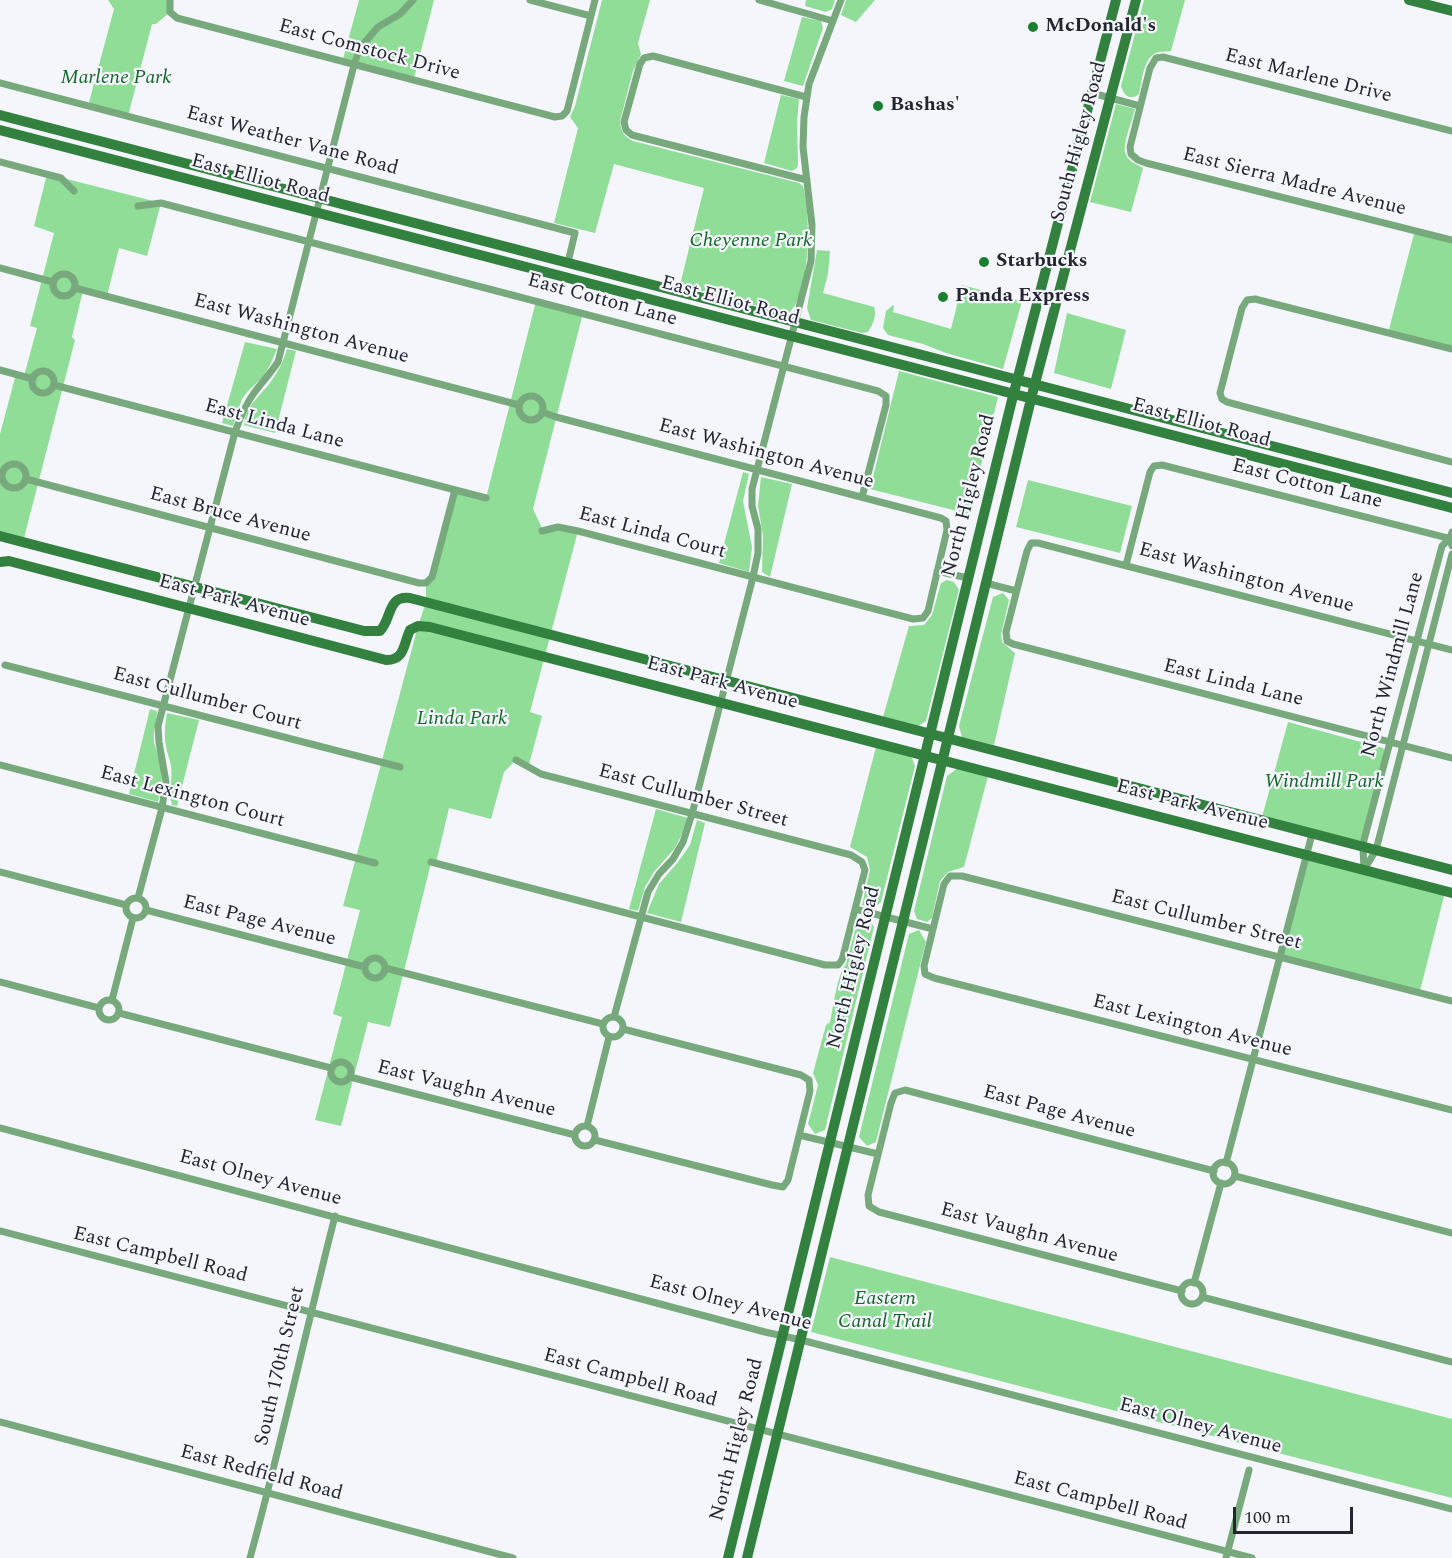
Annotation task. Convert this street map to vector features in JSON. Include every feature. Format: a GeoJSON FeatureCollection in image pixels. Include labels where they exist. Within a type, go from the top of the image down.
{"type":"FeatureCollection","features":[{"type":"Feature","properties":{"kind":"main road","name":"South Higley Road"},"geometry":{"type":"LineString","coordinates":[[1016,387],[1116,0]]}},
{"type":"Feature","properties":{"kind":"main road","name":"South Higley Road"},"geometry":{"type":"LineString","coordinates":[[1031,398],[1136,0]]}},
{"type":"Feature","properties":{"kind":"main road"},"geometry":{"type":"LineString","coordinates":[[1409,0],[1452,11]]}},
{"type":"Feature","properties":{"kind":"main road","name":"East Elliot Road"},"geometry":{"type":"LineString","coordinates":[[0,115],[792,337],[1016,387],[1035,384],[1452,492]]}},
{"type":"Feature","properties":{"kind":"main road","name":"East Elliot Road"},"geometry":{"type":"LineString","coordinates":[[0,130],[568,262],[796,322],[1016,387],[1031,398],[1452,508]]}},
{"type":"Feature","properties":{"kind":"main road","name":"North Higley Road"},"geometry":{"type":"LineString","coordinates":[[728,1558],[1016,387]]}},
{"type":"Feature","properties":{"kind":"main road","name":"North Higley Road"},"geometry":{"type":"LineString","coordinates":[[747,1558],[1031,398]]}},
{"type":"Feature","properties":{"kind":"main road","name":"East Park Avenue"},"geometry":{"type":"LineString","coordinates":[[0,536],[374,632],[380,631],[385,626],[399,598],[410,598],[1452,870]]}},
{"type":"Feature","properties":{"kind":"main road","name":"East Park Avenue"},"geometry":{"type":"LineString","coordinates":[[0,562],[9,561],[386,660],[399,657],[403,652],[410,630],[418,626],[430,627],[1452,893]]}},
{"type":"Feature","properties":{"kind":"street","name":"East Comstock Drive"},"geometry":{"type":"LineString","coordinates":[[170,0],[170,12],[177,18],[555,117],[562,116],[567,111],[591,16]]}},
{"type":"Feature","properties":{"kind":"street"},"geometry":{"type":"LineString","coordinates":[[138,898],[162,808],[166,783],[158,726],[235,432],[243,410],[278,362],[354,65],[362,47],[378,27],[400,14],[413,0]]}},
{"type":"Feature","properties":{"kind":"street"},"geometry":{"type":"LineString","coordinates":[[530,0],[591,16],[595,0]]}},
{"type":"Feature","properties":{"kind":"street"},"geometry":{"type":"LineString","coordinates":[[759,0],[833,21]]}},
{"type":"Feature","properties":{"kind":"street"},"geometry":{"type":"LineString","coordinates":[[614,1017],[648,891],[683,842],[692,814],[753,577],[758,553],[758,529],[752,506],[752,489],[811,261],[812,225],[803,147],[806,97],[841,0]]}},
{"type":"Feature","properties":{"kind":"street"},"geometry":{"type":"LineString","coordinates":[[806,97],[653,56],[644,58],[640,64],[624,122],[626,130],[632,135],[807,180]]}},
{"type":"Feature","properties":{"kind":"street","name":"East Marlene Drive"},"geometry":{"type":"LineString","coordinates":[[1140,106],[1150,68],[1156,58],[1162,57],[1452,131]]}},
{"type":"Feature","properties":{"kind":"street","name":"East Weather Vane Road"},"geometry":{"type":"LineString","coordinates":[[0,83],[576,233],[568,262]]}},
{"type":"Feature","properties":{"kind":"street"},"geometry":{"type":"LineString","coordinates":[[1092,93],[1140,106]]}},
{"type":"Feature","properties":{"kind":"street","name":"East Sierra Madre Avenue"},"geometry":{"type":"LineString","coordinates":[[1140,106],[1130,147],[1131,154],[1138,160],[1452,240]]}},
{"type":"Feature","properties":{"kind":"street"},"geometry":{"type":"LineString","coordinates":[[0,162],[61,178],[74,190]]}},
{"type":"Feature","properties":{"kind":"street","name":"East Cotton Lane"},"geometry":{"type":"LineString","coordinates":[[138,206],[161,203],[878,391],[886,396],[886,405],[862,497]]}},
{"type":"Feature","properties":{"kind":"street","name":"East Washington Avenue"},"geometry":{"type":"LineString","coordinates":[[0,268],[53,282]]}},
{"type":"Feature","properties":{"kind":"street","name":"East Washington Avenue"},"geometry":{"type":"LineString","coordinates":[[66,274],[73,278],[75,288],[68,296],[59,296],[53,290],[53,282],[58,275],[66,274]]}},
{"type":"Feature","properties":{"kind":"street","name":"East Washington Avenue"},"geometry":{"type":"LineString","coordinates":[[75,288],[519,405]]}},
{"type":"Feature","properties":{"kind":"street"},"geometry":{"type":"LineString","coordinates":[[1452,349],[1255,299],[1247,300],[1242,308],[1220,393],[1222,399],[1227,402],[1452,462]]}},
{"type":"Feature","properties":{"kind":"street","name":"East Linda Lane"},"geometry":{"type":"LineString","coordinates":[[0,370],[33,379]]}},
{"type":"Feature","properties":{"kind":"street","name":"East Linda Lane"},"geometry":{"type":"LineString","coordinates":[[47,371],[53,377],[54,385],[47,393],[39,392],[33,386],[33,379],[37,372],[47,371]]}},
{"type":"Feature","properties":{"kind":"street","name":"East Linda Lane"},"geometry":{"type":"LineString","coordinates":[[54,385],[486,498]]}},
{"type":"Feature","properties":{"kind":"street","name":"East Washington Avenue"},"geometry":{"type":"LineString","coordinates":[[527,397],[535,397],[543,406],[542,412],[536,419],[528,420],[521,415],[519,405],[527,397]]}},
{"type":"Feature","properties":{"kind":"street","name":"East Washington Avenue"},"geometry":{"type":"LineString","coordinates":[[542,412],[941,518],[946,521],[947,530],[937,571]]}},
{"type":"Feature","properties":{"kind":"street","name":"East Bruce Avenue"},"geometry":{"type":"LineString","coordinates":[[16,465],[23,468],[26,479],[21,486],[14,488],[5,483],[1,474],[7,467],[16,465]]}},
{"type":"Feature","properties":{"kind":"street","name":"East Cotton Lane"},"geometry":{"type":"LineString","coordinates":[[1126,565],[1150,472],[1154,466],[1162,465],[1452,539]]}},
{"type":"Feature","properties":{"kind":"street","name":"East Bruce Avenue"},"geometry":{"type":"LineString","coordinates":[[26,479],[419,583],[426,583],[432,577],[455,490]]}},
{"type":"Feature","properties":{"kind":"street","name":"East Linda Court"},"geometry":{"type":"LineString","coordinates":[[543,531],[558,527],[568,529],[753,577]]}},
{"type":"Feature","properties":{"kind":"street","name":"North Windmill Lane"},"geometry":{"type":"LineString","coordinates":[[1364,870],[1363,847],[1442,546],[1452,539]]}},
{"type":"Feature","properties":{"kind":"street","name":"East Washington Avenue"},"geometry":{"type":"LineString","coordinates":[[1016,591],[1027,550],[1031,543],[1038,543],[1452,650]]}},
{"type":"Feature","properties":{"kind":"street","name":"North Windmill Lane"},"geometry":{"type":"LineString","coordinates":[[1364,870],[1376,850],[1452,554]]}},
{"type":"Feature","properties":{"kind":"street"},"geometry":{"type":"LineString","coordinates":[[753,577],[913,619],[923,618],[927,611],[937,571],[968,579]]}},
{"type":"Feature","properties":{"kind":"street"},"geometry":{"type":"LineString","coordinates":[[986,583],[1016,591]]}},
{"type":"Feature","properties":{"kind":"street","name":"East Linda Lane"},"geometry":{"type":"LineString","coordinates":[[1016,591],[1006,632],[1007,640],[1013,644],[1452,758]]}},
{"type":"Feature","properties":{"kind":"street","name":"East Cullumber Court"},"geometry":{"type":"LineString","coordinates":[[5,665],[400,767]]}},
{"type":"Feature","properties":{"kind":"street","name":"East Cullumber Street"},"geometry":{"type":"LineString","coordinates":[[516,760],[541,774],[851,855],[862,862],[865,870],[855,909]]}},
{"type":"Feature","properties":{"kind":"street","name":"East Lexington Court"},"geometry":{"type":"LineString","coordinates":[[0,765],[375,863]]}},
{"type":"Feature","properties":{"kind":"street"},"geometry":{"type":"LineString","coordinates":[[1227,1163],[1312,834]]}},
{"type":"Feature","properties":{"kind":"street"},"geometry":{"type":"LineString","coordinates":[[431,862],[825,965],[838,965],[842,960],[855,909],[933,929]]}},
{"type":"Feature","properties":{"kind":"street"},"geometry":{"type":"LineString","coordinates":[[0,872],[126,905]]}},
{"type":"Feature","properties":{"kind":"street","name":"East Cullumber Street"},"geometry":{"type":"LineString","coordinates":[[933,929],[944,884],[950,876],[962,876],[1452,1001]]}},
{"type":"Feature","properties":{"kind":"street"},"geometry":{"type":"LineString","coordinates":[[138,898],[145,902],[146,910],[141,917],[133,918],[126,912],[126,905],[129,900],[138,898]]}},
{"type":"Feature","properties":{"kind":"street","name":"East Page Avenue"},"geometry":{"type":"LineString","coordinates":[[146,910],[364,967]]}},
{"type":"Feature","properties":{"kind":"street"},"geometry":{"type":"LineString","coordinates":[[112,1000],[133,918]]}},
{"type":"Feature","properties":{"kind":"street","name":"East Lexington Avenue"},"geometry":{"type":"LineString","coordinates":[[933,929],[924,966],[925,974],[934,978],[1452,1110]]}},
{"type":"Feature","properties":{"kind":"street"},"geometry":{"type":"LineString","coordinates":[[375,957],[382,960],[385,968],[381,976],[375,978],[367,974],[364,967],[368,960],[375,957]]}},
{"type":"Feature","properties":{"kind":"street"},"geometry":{"type":"LineString","coordinates":[[385,968],[603,1024]]}},
{"type":"Feature","properties":{"kind":"street"},"geometry":{"type":"LineString","coordinates":[[0,982],[99,1008]]}},
{"type":"Feature","properties":{"kind":"street"},"geometry":{"type":"LineString","coordinates":[[112,1000],[118,1006],[119,1013],[114,1019],[106,1020],[100,1016],[99,1008],[104,1001],[112,1000]]}},
{"type":"Feature","properties":{"kind":"street"},"geometry":{"type":"LineString","coordinates":[[119,1013],[331,1068]]}},
{"type":"Feature","properties":{"kind":"street"},"geometry":{"type":"LineString","coordinates":[[614,1017],[622,1022],[623,1029],[619,1036],[613,1038],[604,1032],[603,1024],[607,1019],[614,1017]]}},
{"type":"Feature","properties":{"kind":"street"},"geometry":{"type":"LineString","coordinates":[[595,1140],[772,1185],[783,1186],[788,1180],[810,1091],[809,1080],[801,1075],[623,1029]]}},
{"type":"Feature","properties":{"kind":"street"},"geometry":{"type":"LineString","coordinates":[[587,1126],[609,1037]]}},
{"type":"Feature","properties":{"kind":"street"},"geometry":{"type":"LineString","coordinates":[[344,1062],[350,1067],[350,1077],[343,1082],[336,1081],[331,1075],[331,1068],[336,1063],[344,1062]]}},
{"type":"Feature","properties":{"kind":"street","name":"East Vaughn Avenue"},"geometry":{"type":"LineString","coordinates":[[350,1077],[575,1135]]}},
{"type":"Feature","properties":{"kind":"street","name":"East Page Avenue"},"geometry":{"type":"LineString","coordinates":[[878,1154],[895,1093],[904,1090],[1214,1171]]}},
{"type":"Feature","properties":{"kind":"street"},"geometry":{"type":"LineString","coordinates":[[587,1126],[594,1132],[595,1140],[590,1146],[582,1147],[576,1142],[575,1135],[580,1127],[587,1126]]}},
{"type":"Feature","properties":{"kind":"street","name":"East Olney Avenue"},"geometry":{"type":"LineString","coordinates":[[0,1128],[1452,1509]]}},
{"type":"Feature","properties":{"kind":"street"},"geometry":{"type":"LineString","coordinates":[[799,1135],[878,1154]]}},
{"type":"Feature","properties":{"kind":"street","name":"East Vaughn Avenue"},"geometry":{"type":"LineString","coordinates":[[878,1154],[868,1195],[869,1206],[879,1212],[1182,1291],[1183,1299],[1188,1303],[1195,1304],[1202,1297],[1452,1362]]}},
{"type":"Feature","properties":{"kind":"street"},"geometry":{"type":"LineString","coordinates":[[1227,1163],[1234,1169],[1234,1176],[1228,1183],[1221,1183],[1214,1177],[1214,1171],[1217,1165],[1227,1163]]}},
{"type":"Feature","properties":{"kind":"street"},"geometry":{"type":"LineString","coordinates":[[1234,1176],[1452,1233]]}},
{"type":"Feature","properties":{"kind":"street"},"geometry":{"type":"LineString","coordinates":[[1194,1283],[1221,1183]]}},
{"type":"Feature","properties":{"kind":"street","name":"South 170th Street"},"geometry":{"type":"LineString","coordinates":[[250,1558],[335,1216]]}},
{"type":"Feature","properties":{"kind":"street","name":"East Campbell Road"},"geometry":{"type":"LineString","coordinates":[[0,1232],[310,1311],[1227,1555],[1252,1558]]}},
{"type":"Feature","properties":{"kind":"street"},"geometry":{"type":"LineString","coordinates":[[1182,1291],[1185,1285],[1194,1283],[1202,1288],[1202,1297]]}},
{"type":"Feature","properties":{"kind":"street","name":"East Redfield Road"},"geometry":{"type":"LineString","coordinates":[[0,1422],[513,1558]]}},
{"type":"Feature","properties":{"kind":"street"},"geometry":{"type":"LineString","coordinates":[[1227,1555],[1249,1470]]}},
{"type":"Feature","properties":{"kind":"green space","name":"Marlene Park"},"geometry":{"type":"Polygon","coordinates":[[[108,0],[170,0],[170,12],[156,24],[152,24],[128,116],[88,106],[114,9],[108,0]]]}},
{"type":"Feature","properties":{"kind":"green space"},"geometry":{"type":"Polygon","coordinates":[[[359,0],[434,0],[414,78],[343,59],[359,0]]]}},
{"type":"Feature","properties":{"kind":"green space","name":"Cheyenne Park"},"geometry":{"type":"Polygon","coordinates":[[[602,0],[650,0],[638,43],[641,54],[633,71],[620,121],[625,135],[633,141],[799,183],[803,186],[808,233],[805,271],[802,289],[789,313],[680,285],[704,188],[614,164],[595,233],[554,223],[578,128],[570,117],[575,106],[602,0]]]}},
{"type":"Feature","properties":{"kind":"green space"},"geometry":{"type":"Polygon","coordinates":[[[806,0],[835,0],[832,9],[826,12],[805,6],[806,0]]]}},
{"type":"Feature","properties":{"kind":"green space"},"geometry":{"type":"Polygon","coordinates":[[[846,0],[875,0],[856,22],[841,15],[846,0]]]}},
{"type":"Feature","properties":{"kind":"green space"},"geometry":{"type":"Polygon","coordinates":[[[1144,0],[1185,0],[1171,51],[1158,52],[1148,60],[1139,94],[1130,97],[1126,95],[1121,86],[1144,0]]]}},
{"type":"Feature","properties":{"kind":"green space"},"geometry":{"type":"Polygon","coordinates":[[[802,17],[821,21],[823,28],[803,86],[784,81],[802,17]]]}},
{"type":"Feature","properties":{"kind":"green space"},"geometry":{"type":"Polygon","coordinates":[[[781,95],[799,99],[798,165],[792,171],[764,163],[781,95]]]}},
{"type":"Feature","properties":{"kind":"green space"},"geometry":{"type":"Polygon","coordinates":[[[1116,104],[1135,109],[1125,152],[1130,160],[1143,168],[1131,212],[1090,202],[1116,104]]]}},
{"type":"Feature","properties":{"kind":"green space"},"geometry":{"type":"Polygon","coordinates":[[[47,174],[161,203],[147,256],[119,248],[107,296],[83,290],[72,337],[75,340],[23,542],[0,536],[0,434],[16,374],[24,376],[37,328],[30,326],[54,233],[34,226],[47,174]]]}},
{"type":"Feature","properties":{"kind":"green space"},"geometry":{"type":"Polygon","coordinates":[[[1415,230],[1452,240],[1452,349],[1388,333],[1415,230]]]}},
{"type":"Feature","properties":{"kind":"green space"},"geometry":{"type":"Polygon","coordinates":[[[817,250],[830,251],[828,274],[823,293],[874,307],[874,320],[868,332],[862,333],[811,320],[807,308],[817,250]]]}},
{"type":"Feature","properties":{"kind":"green space"},"geometry":{"type":"Polygon","coordinates":[[[962,285],[1022,301],[1003,369],[888,335],[883,328],[886,311],[893,305],[893,312],[951,329],[962,285]]]}},
{"type":"Feature","properties":{"kind":"green space","name":"Linda Park"},"geometry":{"type":"Polygon","coordinates":[[[536,301],[583,313],[533,509],[543,530],[558,527],[578,531],[530,712],[542,716],[528,768],[516,760],[504,772],[491,819],[449,808],[436,863],[431,863],[390,1027],[368,1022],[341,1126],[315,1120],[342,1017],[333,1014],[360,910],[343,906],[426,602],[426,583],[432,577],[455,490],[486,498],[536,301]]]}},
{"type":"Feature","properties":{"kind":"green space"},"geometry":{"type":"Polygon","coordinates":[[[1067,313],[1126,330],[1111,389],[1054,373],[1067,313]]]}},
{"type":"Feature","properties":{"kind":"green space"},"geometry":{"type":"Polygon","coordinates":[[[245,342],[277,349],[263,377],[242,399],[233,426],[222,423],[245,342]]]}},
{"type":"Feature","properties":{"kind":"green space"},"geometry":{"type":"Polygon","coordinates":[[[287,349],[296,351],[275,433],[244,425],[247,412],[275,376],[287,349]]]}},
{"type":"Feature","properties":{"kind":"green space"},"geometry":{"type":"Polygon","coordinates":[[[899,371],[998,397],[969,514],[870,489],[899,371]]]}},
{"type":"Feature","properties":{"kind":"green space"},"geometry":{"type":"Polygon","coordinates":[[[743,472],[749,474],[743,501],[752,547],[749,572],[719,563],[743,472]]]}},
{"type":"Feature","properties":{"kind":"green space"},"geometry":{"type":"Polygon","coordinates":[[[761,477],[792,484],[770,577],[762,572],[763,536],[758,506],[761,477]]]}},
{"type":"Feature","properties":{"kind":"green space"},"geometry":{"type":"Polygon","coordinates":[[[1028,480],[1132,506],[1120,553],[1016,527],[1028,480]]]}},
{"type":"Feature","properties":{"kind":"green space"},"geometry":{"type":"Polygon","coordinates":[[[947,580],[954,582],[959,590],[926,721],[917,727],[883,717],[909,626],[924,625],[932,615],[941,583],[947,580]]]}},
{"type":"Feature","properties":{"kind":"green space"},"geometry":{"type":"Polygon","coordinates":[[[1003,593],[1009,600],[1001,635],[1002,642],[1015,653],[994,745],[962,737],[959,726],[993,597],[1003,593]]]}},
{"type":"Feature","properties":{"kind":"green space"},"geometry":{"type":"Polygon","coordinates":[[[150,709],[157,711],[154,744],[162,772],[158,802],[129,794],[150,709]]]}},
{"type":"Feature","properties":{"kind":"green space"},"geometry":{"type":"Polygon","coordinates":[[[167,713],[199,720],[177,806],[172,805],[171,801],[171,763],[165,738],[167,713]]]}},
{"type":"Feature","properties":{"kind":"green space","name":"Windmill Park"},"geometry":{"type":"Polygon","coordinates":[[[1288,722],[1383,748],[1385,752],[1361,840],[1262,817],[1288,722]]]}},
{"type":"Feature","properties":{"kind":"green space"},"geometry":{"type":"Polygon","coordinates":[[[876,747],[911,756],[915,766],[881,902],[873,909],[862,905],[870,870],[867,857],[850,847],[876,747]]]}},
{"type":"Feature","properties":{"kind":"green space"},"geometry":{"type":"Polygon","coordinates":[[[958,768],[988,776],[964,867],[948,872],[940,881],[932,918],[927,922],[917,919],[914,911],[947,776],[958,768]]]}},
{"type":"Feature","properties":{"kind":"green space"},"geometry":{"type":"Polygon","coordinates":[[[656,809],[688,818],[675,848],[654,872],[645,887],[638,911],[629,909],[656,809]]]}},
{"type":"Feature","properties":{"kind":"green space"},"geometry":{"type":"Polygon","coordinates":[[[697,820],[705,823],[681,922],[647,913],[659,884],[690,845],[697,820]]]}},
{"type":"Feature","properties":{"kind":"green space"},"geometry":{"type":"Polygon","coordinates":[[[1307,855],[1445,892],[1420,991],[1280,957],[1307,855]]]}},
{"type":"Feature","properties":{"kind":"green space"},"geometry":{"type":"Polygon","coordinates":[[[868,917],[874,927],[825,1130],[815,1134],[808,1124],[818,1085],[813,1073],[826,1025],[830,1022],[838,984],[858,919],[868,917]]]}},
{"type":"Feature","properties":{"kind":"green space"},"geometry":{"type":"Polygon","coordinates":[[[919,930],[926,942],[876,1142],[867,1146],[859,1137],[909,934],[919,930]]]}},
{"type":"Feature","properties":{"kind":"green space","name":"Eastern Canal Trail"},"geometry":{"type":"Polygon","coordinates":[[[830,1257],[1452,1419],[1452,1498],[811,1332],[830,1257]]]}},
{"type":"Feature","properties":{"kind":"place","name":"McDonald's"},"geometry":{"type":"Point","coordinates":[1033,27]}},
{"type":"Feature","properties":{"kind":"place","name":"Bashas'"},"geometry":{"type":"Point","coordinates":[878,106]}},
{"type":"Feature","properties":{"kind":"place","name":"Starbucks"},"geometry":{"type":"Point","coordinates":[984,262]}},
{"type":"Feature","properties":{"kind":"place","name":"Panda Express"},"geometry":{"type":"Point","coordinates":[943,297]}}]}
